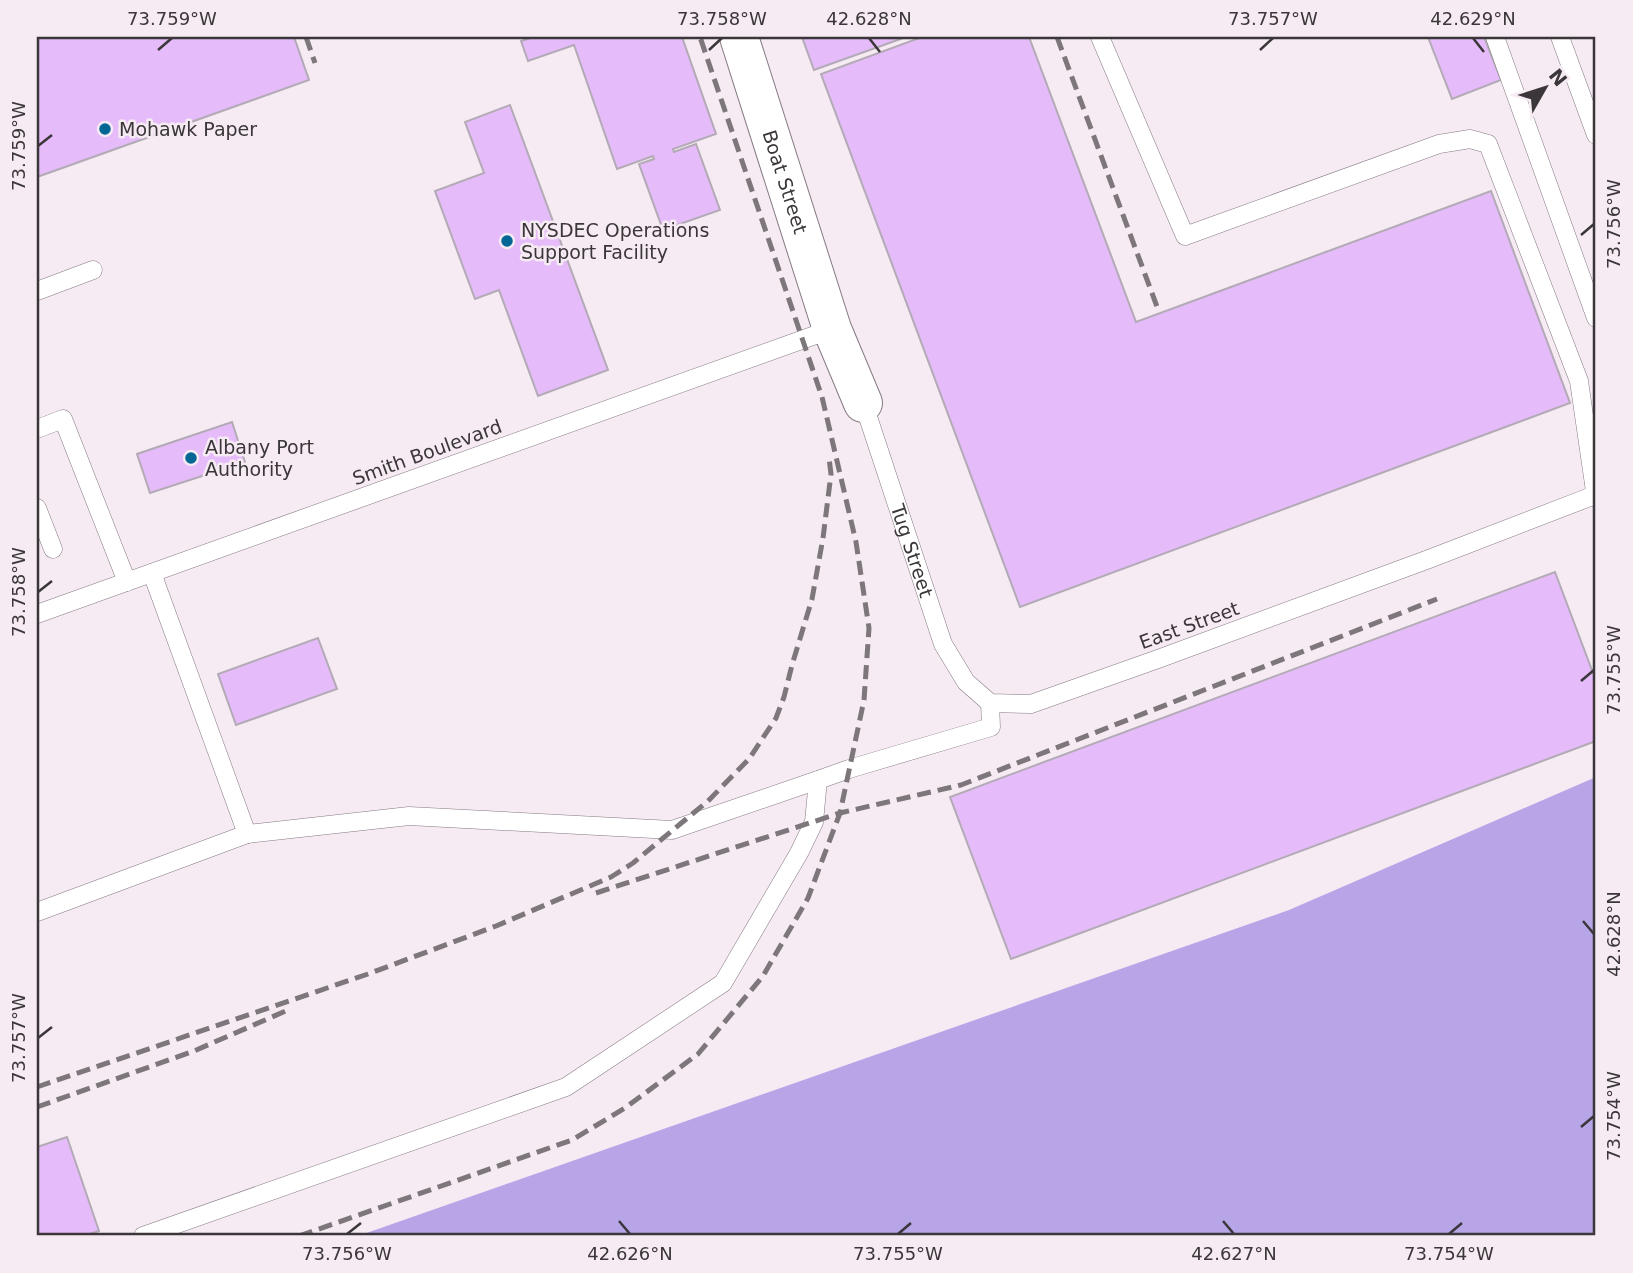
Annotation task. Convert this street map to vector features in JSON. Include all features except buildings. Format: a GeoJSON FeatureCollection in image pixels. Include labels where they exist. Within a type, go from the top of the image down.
{"type":"FeatureCollection","features":[{"type":"Feature","properties":{"kind":"street","name":"Boat Street"},"geometry":{"type":"LineString","coordinates":[[739,37],[832,329]]}},
{"type":"Feature","properties":{"kind":"street","name":"Tug Street"},"geometry":{"type":"LineString","coordinates":[[832,329],[865,409]]}},
{"type":"Feature","properties":{"kind":"lane"},"geometry":{"type":"LineString","coordinates":[[1100,37],[1185,236],[1438,144],[1470,139],[1488,144],[1579,381],[1596,497]]}},
{"type":"Feature","properties":{"kind":"lane"},"geometry":{"type":"LineString","coordinates":[[1495,37],[1596,317]]}},
{"type":"Feature","properties":{"kind":"lane"},"geometry":{"type":"LineString","coordinates":[[1560,37],[1596,135]]}},
{"type":"Feature","properties":{"kind":"lane"},"geometry":{"type":"LineString","coordinates":[[37,290],[93,270]]}},
{"type":"Feature","properties":{"kind":"lane","name":"Smith Boulevard"},"geometry":{"type":"LineString","coordinates":[[37,614],[832,329]]}},
{"type":"Feature","properties":{"kind":"lane","name":"Tug Street"},"geometry":{"type":"LineString","coordinates":[[865,409],[943,644],[966,682],[990,704]]}},
{"type":"Feature","properties":{"kind":"lane"},"geometry":{"type":"LineString","coordinates":[[37,429],[62,419],[127,582]]}},
{"type":"Feature","properties":{"kind":"lane","name":"East Street"},"geometry":{"type":"LineString","coordinates":[[990,704],[1031,704],[1596,497]]}},
{"type":"Feature","properties":{"kind":"lane"},"geometry":{"type":"LineString","coordinates":[[37,508],[53,549]]}},
{"type":"Feature","properties":{"kind":"lane"},"geometry":{"type":"LineString","coordinates":[[152,573],[247,834]]}},
{"type":"Feature","properties":{"kind":"lane"},"geometry":{"type":"LineString","coordinates":[[37,912],[247,834],[409,816],[672,830],[849,769],[991,727],[990,704]]}},
{"type":"Feature","properties":{"kind":"lane"},"geometry":{"type":"LineString","coordinates":[[143,1236],[566,1087],[723,983],[799,853],[814,822],[818,780]]}},
{"type":"Feature","properties":{"kind":"shaded area"},"geometry":{"type":"Polygon","coordinates":[[[1596,777],[1596,1236],[358,1236],[1289,910],[1596,777]]]}},
{"type":"Feature","properties":{"kind":"railway"},"geometry":{"type":"LineString","coordinates":[[306,37],[315,63]]}},
{"type":"Feature","properties":{"kind":"railway"},"geometry":{"type":"LineString","coordinates":[[299,1236],[572,1140],[625,1108],[698,1054],[763,976],[808,898],[840,813],[864,700],[869,628],[856,542],[822,397],[700,37]]}},
{"type":"Feature","properties":{"kind":"railway"},"geometry":{"type":"LineString","coordinates":[[1057,37],[1159,312]]}},
{"type":"Feature","properties":{"kind":"railway"},"geometry":{"type":"LineString","coordinates":[[37,1087],[368,974],[496,926],[611,877],[633,863],[708,801],[749,759],[776,718],[812,599],[831,474],[829,458]]}},
{"type":"Feature","properties":{"kind":"railway"},"geometry":{"type":"LineString","coordinates":[[596,893],[840,813],[961,785],[1437,599]]}},
{"type":"Feature","properties":{"kind":"railway"},"geometry":{"type":"LineString","coordinates":[[37,1107],[194,1051],[288,1010]]}},
{"type":"Feature","properties":{"kind":"place","name":"Mohawk Paper"},"geometry":{"type":"Point","coordinates":[105,129]}},
{"type":"Feature","properties":{"kind":"place","name":"NYSDEC Operations Support Facility"},"geometry":{"type":"Point","coordinates":[507,241]}},
{"type":"Feature","properties":{"kind":"place","name":"Albany Port Authority"},"geometry":{"type":"Point","coordinates":[191,458]}}]}
